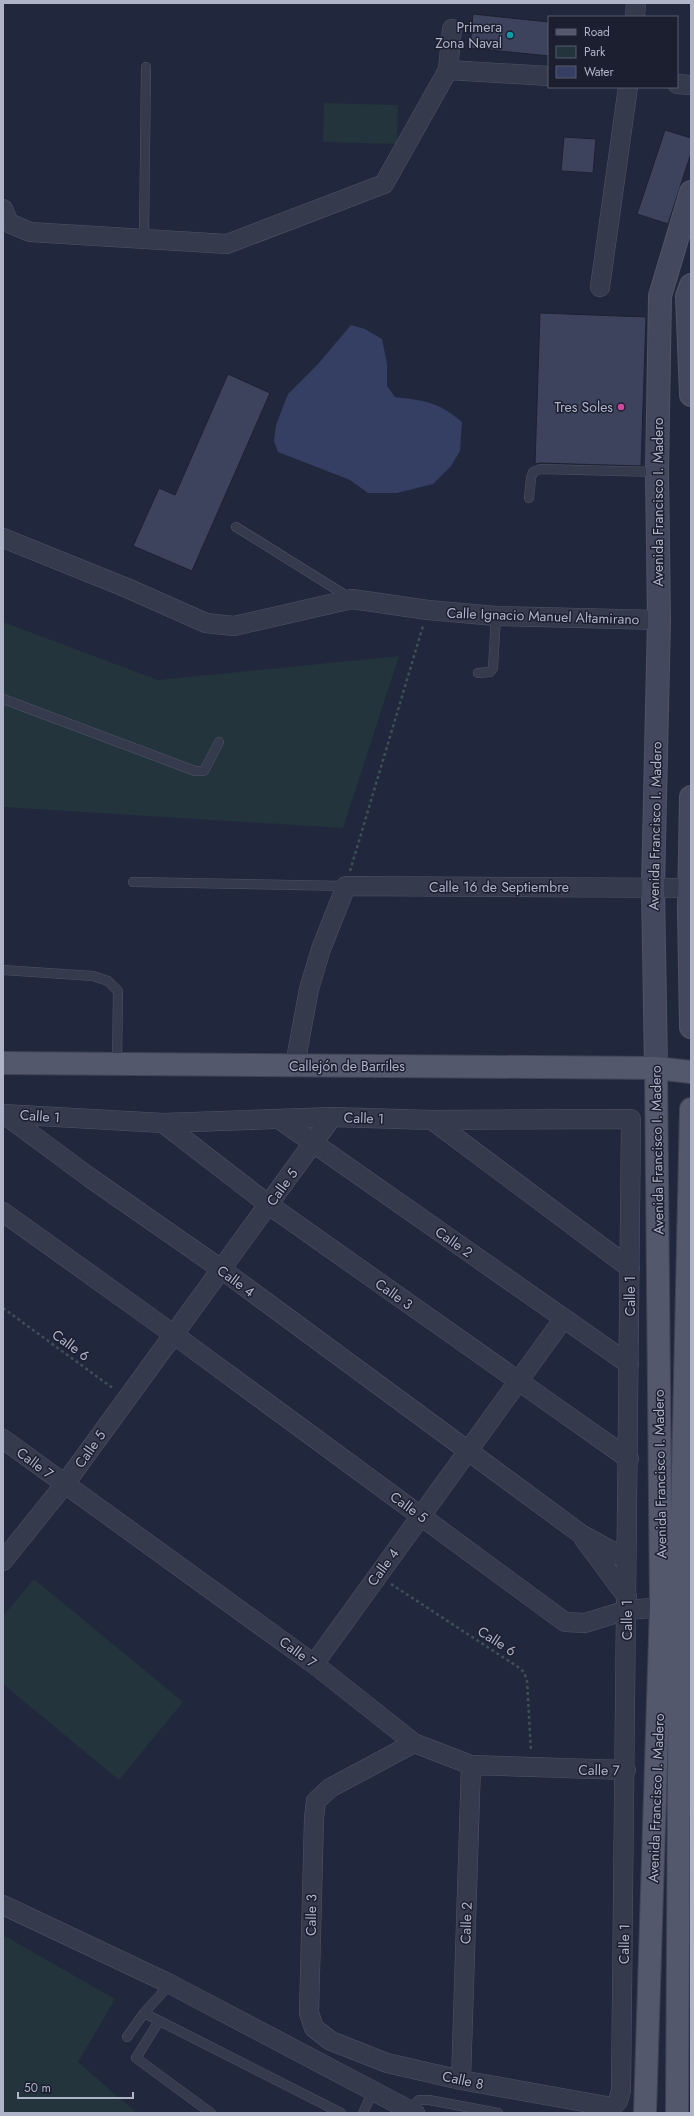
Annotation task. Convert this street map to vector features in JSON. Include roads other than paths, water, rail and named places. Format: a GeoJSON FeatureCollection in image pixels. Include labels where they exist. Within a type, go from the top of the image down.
{"type":"FeatureCollection","features":[{"type":"Feature","properties":{"kind":"main road","name":"Avenida Francisco I. Madero"},"geometry":{"type":"LineString","coordinates":[[677,2113],[677,1651],[671,1606],[656,1068],[653,888],[659,620],[657,472],[660,296],[691,192]]}},
{"type":"Feature","properties":{"kind":"main road"},"geometry":{"type":"LineString","coordinates":[[660,296],[690,292],[691,395]]}},
{"type":"Feature","properties":{"kind":"main road"},"geometry":{"type":"LineString","coordinates":[[691,797],[691,1027]]}},
{"type":"Feature","properties":{"kind":"main road","name":"Callejón de Barriles"},"geometry":{"type":"LineString","coordinates":[[3,1063],[656,1068],[691,1072]]}},
{"type":"Feature","properties":{"kind":"main road","name":"Avenida Francisco I. Madero"},"geometry":{"type":"LineString","coordinates":[[671,1606],[691,1109]]}},
{"type":"Feature","properties":{"kind":"main road","name":"Avenida Francisco I. Madero"},"geometry":{"type":"LineString","coordinates":[[645,2113],[677,1674]]}},
{"type":"Feature","properties":{"kind":"street"},"geometry":{"type":"LineString","coordinates":[[634,16],[636,3]]}},
{"type":"Feature","properties":{"kind":"street"},"geometry":{"type":"LineString","coordinates":[[3,209],[9,224],[30,232],[227,244],[384,184],[448,70],[452,29]]}},
{"type":"Feature","properties":{"kind":"street"},"geometry":{"type":"LineString","coordinates":[[448,70],[548,76]]}},
{"type":"Feature","properties":{"kind":"street"},"geometry":{"type":"LineString","coordinates":[[678,84],[691,85]]}},
{"type":"Feature","properties":{"kind":"street"},"geometry":{"type":"LineString","coordinates":[[600,287],[628,88]]}},
{"type":"Feature","properties":{"kind":"street"},"geometry":{"type":"LineString","coordinates":[[3,538],[127,588],[206,623],[234,626],[352,599]]}},
{"type":"Feature","properties":{"kind":"street","name":"Calle Ignacio Manuel Altamirano"},"geometry":{"type":"LineString","coordinates":[[352,599],[428,610],[496,616],[659,620]]}},
{"type":"Feature","properties":{"kind":"street"},"geometry":{"type":"LineString","coordinates":[[295,1065],[311,982],[321,949],[346,886]]}},
{"type":"Feature","properties":{"kind":"street","name":"Calle 16 de Septiembre"},"geometry":{"type":"LineString","coordinates":[[346,886],[690,888]]}},
{"type":"Feature","properties":{"kind":"street","name":"Calle 1"},"geometry":{"type":"LineString","coordinates":[[3,1114],[163,1124],[332,1117],[432,1120],[631,1119],[629,1458],[626,1559],[626,1770],[621,2091],[618,2101]]}},
{"type":"Feature","properties":{"kind":"street","name":"Calle 4"},"geometry":{"type":"LineString","coordinates":[[3,1114],[89,1177],[221,1269],[581,1534],[626,1559]]}},
{"type":"Feature","properties":{"kind":"street","name":"Calle 5"},"geometry":{"type":"LineString","coordinates":[[3,1562],[64,1485],[126,1397],[269,1205],[332,1117]]}},
{"type":"Feature","properties":{"kind":"street","name":"Calle 2"},"geometry":{"type":"LineString","coordinates":[[279,1119],[629,1364]]}},
{"type":"Feature","properties":{"kind":"street"},"geometry":{"type":"LineString","coordinates":[[432,1120],[630,1268]]}},
{"type":"Feature","properties":{"kind":"street","name":"Calle 3"},"geometry":{"type":"LineString","coordinates":[[163,1124],[269,1205],[517,1382],[629,1458]]}},
{"type":"Feature","properties":{"kind":"street","name":"Calle 5"},"geometry":{"type":"LineString","coordinates":[[3,1212],[174,1334],[565,1622],[585,1623],[627,1603],[671,1606]]}},
{"type":"Feature","properties":{"kind":"street","name":"Calle 4"},"geometry":{"type":"LineString","coordinates":[[314,1664],[420,1515],[564,1318]]}},
{"type":"Feature","properties":{"kind":"street","name":"Calle 7"},"geometry":{"type":"LineString","coordinates":[[3,1439],[64,1485],[314,1664],[414,1743],[471,1765],[626,1770]]}},
{"type":"Feature","properties":{"kind":"street","name":"Calle 4"},"geometry":{"type":"LineString","coordinates":[[581,1534],[627,1603]]}},
{"type":"Feature","properties":{"kind":"street","name":"Calle 3"},"geometry":{"type":"LineString","coordinates":[[314,2028],[309,2013],[314,1818],[316,1802],[330,1788],[414,1743]]}},
{"type":"Feature","properties":{"kind":"street","name":"Calle 2"},"geometry":{"type":"LineString","coordinates":[[461,2080],[471,1765]]}},
{"type":"Feature","properties":{"kind":"street"},"geometry":{"type":"LineString","coordinates":[[3,1905],[170,1984],[411,2111]]}},
{"type":"Feature","properties":{"kind":"street","name":"Calle 8"},"geometry":{"type":"LineString","coordinates":[[314,2028],[331,2041],[387,2063],[461,2080],[612,2107],[618,2101]]}},
{"type":"Feature","properties":{"kind":"lane"},"geometry":{"type":"LineString","coordinates":[[144,239],[146,67]]}},
{"type":"Feature","properties":{"kind":"lane"},"geometry":{"type":"LineString","coordinates":[[529,498],[533,472],[540,470],[657,472]]}},
{"type":"Feature","properties":{"kind":"lane"},"geometry":{"type":"LineString","coordinates":[[236,527],[352,599]]}},
{"type":"Feature","properties":{"kind":"lane"},"geometry":{"type":"LineString","coordinates":[[478,673],[490,672],[493,668],[496,616]]}},
{"type":"Feature","properties":{"kind":"lane"},"geometry":{"type":"LineString","coordinates":[[3,699],[195,771],[204,771],[219,742]]}},
{"type":"Feature","properties":{"kind":"lane"},"geometry":{"type":"LineString","coordinates":[[133,882],[346,886]]}},
{"type":"Feature","properties":{"kind":"lane"},"geometry":{"type":"LineString","coordinates":[[3,970],[94,976],[108,981],[118,991],[117,1064]]}},
{"type":"Feature","properties":{"kind":"lane"},"geometry":{"type":"LineString","coordinates":[[127,2037],[144,2013],[170,1984]]}},
{"type":"Feature","properties":{"kind":"lane"},"geometry":{"type":"LineString","coordinates":[[144,2013],[341,2113]]}},
{"type":"Feature","properties":{"kind":"lane"},"geometry":{"type":"LineString","coordinates":[[159,2021],[136,2058],[211,2113]]}},
{"type":"Feature","properties":{"kind":"lane"},"geometry":{"type":"LineString","coordinates":[[363,2113],[373,2091]]}},
{"type":"Feature","properties":{"kind":"lane"},"geometry":{"type":"LineString","coordinates":[[411,2111],[414,2103],[420,2100],[448,2103],[498,2113]]}},
{"type":"Feature","properties":{"kind":"lane"},"geometry":{"type":"LineString","coordinates":[[448,2103],[458,2113]]}},
{"type":"Feature","properties":{"kind":"water"},"geometry":{"type":"Polygon","coordinates":[[[351,325],[365,329],[382,339],[387,364],[387,386],[395,397],[431,403],[445,410],[462,422],[460,451],[451,466],[433,484],[397,493],[368,493],[350,480],[278,452],[274,441],[276,425],[288,394],[318,364],[351,325]]]}},
{"type":"Feature","properties":{"kind":"place","name":"Primera Zona Naval"},"geometry":{"type":"Point","coordinates":[510,35]}},
{"type":"Feature","properties":{"kind":"place","name":"Tres Soles"},"geometry":{"type":"Point","coordinates":[621,407]}}]}
